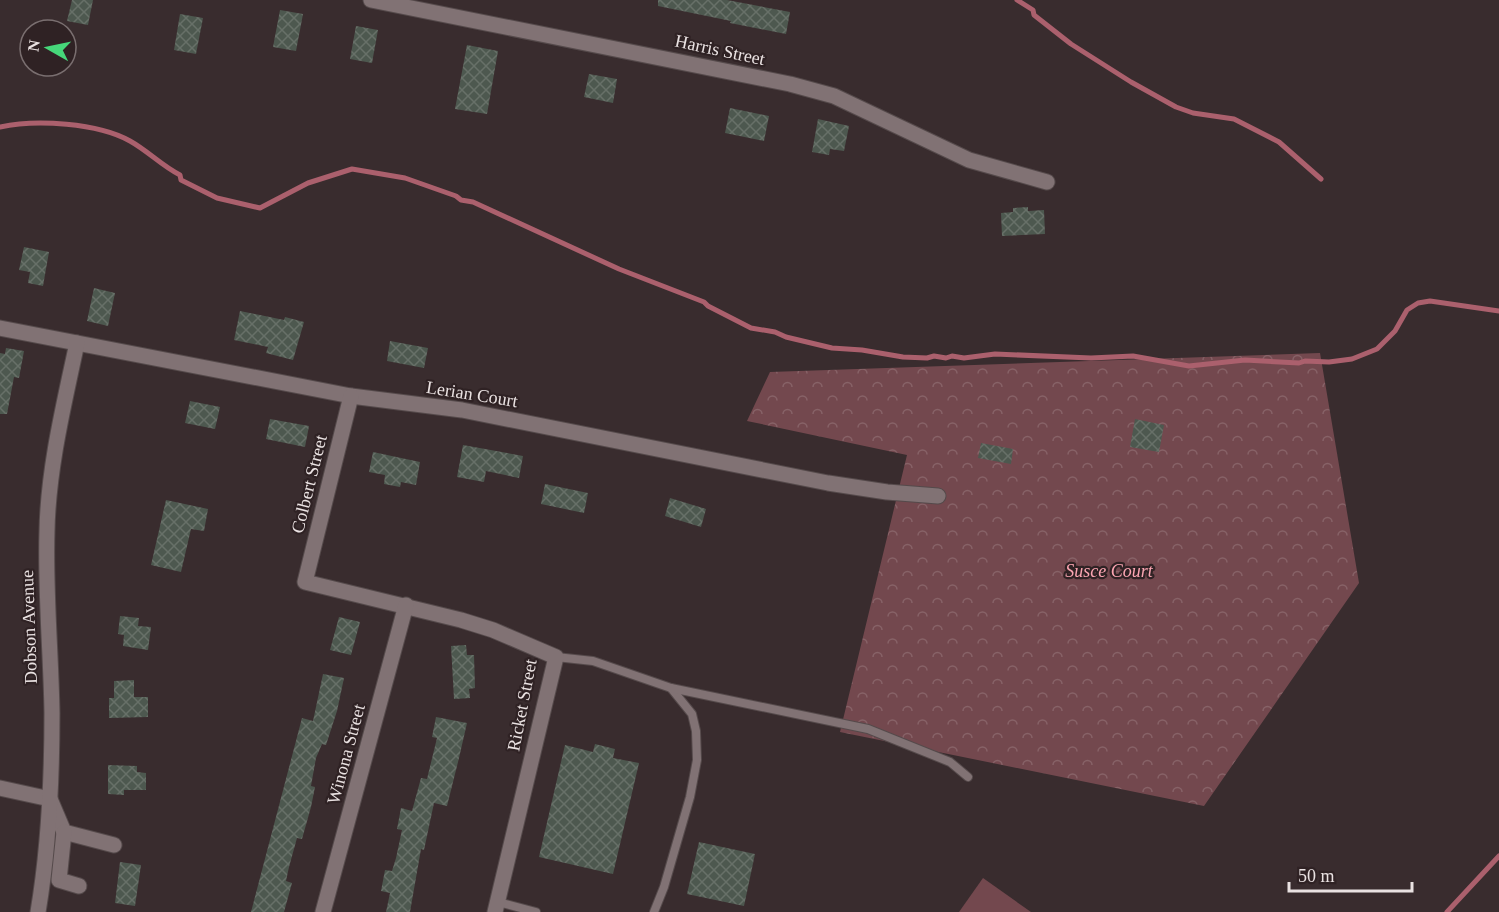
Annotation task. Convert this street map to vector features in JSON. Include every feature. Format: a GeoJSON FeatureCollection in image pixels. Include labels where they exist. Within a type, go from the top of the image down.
{"type":"FeatureCollection","features":[{"type":"Feature","properties":{"kind":"street","name":"Harris Street"},"geometry":{"type":"LineString","coordinates":[[371,0],[790,84],[834,96],[969,160],[1047,182]]}},
{"type":"Feature","properties":{"kind":"street","name":"Lerian Court"},"geometry":{"type":"LineString","coordinates":[[0,328],[351,396],[462,410],[828,483],[887,492],[938,496]]}},
{"type":"Feature","properties":{"kind":"street","name":"Dobson Avenue"},"geometry":{"type":"LineString","coordinates":[[38,912],[50,800],[52,711],[47,623],[47,529],[57,435],[77,343]]}},
{"type":"Feature","properties":{"kind":"street","name":"Colbert Street"},"geometry":{"type":"LineString","coordinates":[[305,582],[351,396]]}},
{"type":"Feature","properties":{"kind":"street","name":"Ricket Street"},"geometry":{"type":"LineString","coordinates":[[305,582],[406,605],[493,630],[556,657],[496,907]]}},
{"type":"Feature","properties":{"kind":"street","name":"Winona Street"},"geometry":{"type":"LineString","coordinates":[[323,912],[406,605]]}},
{"type":"Feature","properties":{"kind":"street"},"geometry":{"type":"LineString","coordinates":[[0,788],[50,800],[64,832],[59,880],[79,886]]}},
{"type":"Feature","properties":{"kind":"street"},"geometry":{"type":"LineString","coordinates":[[64,832],[114,845]]}},
{"type":"Feature","properties":{"kind":"lane"},"geometry":{"type":"LineString","coordinates":[[556,657],[593,661],[671,687],[868,729],[950,762],[968,777]]}},
{"type":"Feature","properties":{"kind":"lane"},"geometry":{"type":"LineString","coordinates":[[655,912],[690,797],[697,760],[696,731],[692,714],[671,687]]}},
{"type":"Feature","properties":{"kind":"lane"},"geometry":{"type":"LineString","coordinates":[[496,907],[536,912]]}},
{"type":"Feature","properties":{"kind":"green space","name":"Susce Court"},"geometry":{"type":"Polygon","coordinates":[[[1320,353],[1359,583],[1204,806],[840,732],[907,455],[747,421],[770,372],[1320,353]]]}},
{"type":"Feature","properties":{"kind":"green space"},"geometry":{"type":"Polygon","coordinates":[[[983,878],[1031,912],[959,912],[983,878]]]}},
{"type":"Feature","properties":{"kind":"building"},"geometry":{"type":"Polygon","coordinates":[[[72,0],[93,0],[88,25],[78,23],[78,18],[68,18],[72,0]]]}},
{"type":"Feature","properties":{"kind":"building"},"geometry":{"type":"Polygon","coordinates":[[[658,0],[727,0],[790,12],[786,34],[658,6],[658,0]]]}},
{"type":"Feature","properties":{"kind":"building"},"geometry":{"type":"Polygon","coordinates":[[[280,10],[303,14],[296,51],[273,47],[280,10]]]}},
{"type":"Feature","properties":{"kind":"building"},"geometry":{"type":"Polygon","coordinates":[[[180,14],[203,18],[196,54],[174,50],[180,14]]]}},
{"type":"Feature","properties":{"kind":"building"},"geometry":{"type":"Polygon","coordinates":[[[356,26],[378,30],[372,63],[350,59],[356,26]]]}},
{"type":"Feature","properties":{"kind":"building"},"geometry":{"type":"Polygon","coordinates":[[[467,45],[498,51],[487,114],[455,109],[467,45]]]}},
{"type":"Feature","properties":{"kind":"building"},"geometry":{"type":"Polygon","coordinates":[[[589,74],[617,79],[613,103],[584,97],[589,74]]]}},
{"type":"Feature","properties":{"kind":"building"},"geometry":{"type":"Polygon","coordinates":[[[730,108],[769,116],[764,141],[725,133],[730,108]]]}},
{"type":"Feature","properties":{"kind":"building"},"geometry":{"type":"Polygon","coordinates":[[[818,119],[849,126],[844,151],[830,149],[829,155],[812,152],[818,119]]]}},
{"type":"Feature","properties":{"kind":"building"},"geometry":{"type":"Polygon","coordinates":[[[1028,207],[1028,211],[1044,210],[1045,234],[1002,236],[1001,213],[1013,212],[1013,208],[1028,207]]]}},
{"type":"Feature","properties":{"kind":"building"},"geometry":{"type":"Polygon","coordinates":[[[24,247],[49,252],[43,286],[28,283],[30,272],[19,270],[24,247]]]}},
{"type":"Feature","properties":{"kind":"building"},"geometry":{"type":"Polygon","coordinates":[[[94,288],[115,293],[108,326],[87,321],[94,288]]]}},
{"type":"Feature","properties":{"kind":"building"},"geometry":{"type":"Polygon","coordinates":[[[240,311],[304,322],[293,360],[266,353],[268,347],[234,340],[240,311]]]}},
{"type":"Feature","properties":{"kind":"building"},"geometry":{"type":"Polygon","coordinates":[[[390,341],[428,348],[424,368],[387,361],[390,341]]]}},
{"type":"Feature","properties":{"kind":"building"},"geometry":{"type":"Polygon","coordinates":[[[6,348],[24,351],[19,378],[14,377],[7,414],[0,414],[0,353],[5,354],[6,348]]]}},
{"type":"Feature","properties":{"kind":"building"},"geometry":{"type":"Polygon","coordinates":[[[190,401],[220,407],[215,429],[185,423],[190,401]]]}},
{"type":"Feature","properties":{"kind":"building"},"geometry":{"type":"Polygon","coordinates":[[[270,419],[309,426],[305,447],[266,439],[270,419]]]}},
{"type":"Feature","properties":{"kind":"building"},"geometry":{"type":"Polygon","coordinates":[[[1135,419],[1164,425],[1159,452],[1130,447],[1135,419]]]}},
{"type":"Feature","properties":{"kind":"building"},"geometry":{"type":"Polygon","coordinates":[[[981,443],[1013,449],[1011,464],[978,458],[981,443]]]}},
{"type":"Feature","properties":{"kind":"building"},"geometry":{"type":"Polygon","coordinates":[[[463,445],[523,456],[519,478],[486,471],[484,482],[457,477],[463,445]]]}},
{"type":"Feature","properties":{"kind":"building"},"geometry":{"type":"Polygon","coordinates":[[[373,452],[420,462],[416,485],[401,482],[400,487],[384,484],[385,475],[369,472],[373,452]]]}},
{"type":"Feature","properties":{"kind":"building"},"geometry":{"type":"Polygon","coordinates":[[[545,484],[588,493],[584,513],[541,504],[545,484]]]}},
{"type":"Feature","properties":{"kind":"building"},"geometry":{"type":"Polygon","coordinates":[[[670,498],[706,509],[701,527],[665,516],[670,498]]]}},
{"type":"Feature","properties":{"kind":"building"},"geometry":{"type":"Polygon","coordinates":[[[166,500],[208,509],[204,531],[191,529],[181,572],[151,565],[166,500]]]}},
{"type":"Feature","properties":{"kind":"building"},"geometry":{"type":"Polygon","coordinates":[[[120,616],[139,618],[138,626],[151,627],[148,650],[123,646],[124,635],[118,634],[120,616]]]}},
{"type":"Feature","properties":{"kind":"building"},"geometry":{"type":"Polygon","coordinates":[[[339,617],[360,622],[351,655],[330,650],[339,617]]]}},
{"type":"Feature","properties":{"kind":"building"},"geometry":{"type":"Polygon","coordinates":[[[466,645],[467,655],[474,655],[475,688],[469,689],[470,698],[454,699],[451,646],[466,645]]]}},
{"type":"Feature","properties":{"kind":"building"},"geometry":{"type":"Polygon","coordinates":[[[323,674],[344,678],[337,711],[326,745],[322,744],[316,758],[311,786],[315,787],[311,807],[302,839],[297,838],[289,867],[286,881],[292,883],[284,912],[251,912],[302,718],[313,721],[323,674]]]}},
{"type":"Feature","properties":{"kind":"building"},"geometry":{"type":"Polygon","coordinates":[[[134,680],[134,697],[148,697],[148,717],[109,718],[109,698],[114,698],[114,681],[134,680]]]}},
{"type":"Feature","properties":{"kind":"building"},"geometry":{"type":"Polygon","coordinates":[[[436,717],[467,723],[447,806],[434,803],[424,850],[421,849],[410,912],[386,912],[390,893],[381,891],[385,870],[392,871],[396,858],[402,830],[397,829],[401,808],[412,811],[421,778],[427,779],[437,738],[432,737],[436,717]]]}},
{"type":"Feature","properties":{"kind":"building"},"geometry":{"type":"Polygon","coordinates":[[[595,744],[615,749],[613,758],[639,763],[613,874],[539,857],[565,745],[593,752],[595,744]]]}},
{"type":"Feature","properties":{"kind":"building"},"geometry":{"type":"Polygon","coordinates":[[[108,765],[137,766],[137,772],[146,773],[146,790],[124,790],[124,795],[108,794],[108,765]]]}},
{"type":"Feature","properties":{"kind":"building"},"geometry":{"type":"Polygon","coordinates":[[[699,842],[755,854],[744,906],[687,894],[699,842]]]}},
{"type":"Feature","properties":{"kind":"building"},"geometry":{"type":"Polygon","coordinates":[[[120,862],[141,865],[135,906],[115,903],[120,862]]]}},
{"type":"Feature","properties":{"kind":"waterway"},"geometry":{"type":"LineString","coordinates":[[1017,0],[1033,10],[1034,15],[1071,44],[1131,82],[1176,107],[1193,113],[1234,119],[1279,142],[1321,179]]}},
{"type":"Feature","properties":{"kind":"waterway"},"geometry":{"type":"LineString","coordinates":[[0,127],[49,123],[101,130],[137,145],[180,175],[181,180],[217,198],[260,208],[308,183],[352,169],[405,178],[456,196],[461,200],[473,202],[619,269],[704,302],[751,328],[775,332],[786,337],[832,348],[903,357],[946,358],[952,356],[964,358],[995,354],[1091,358],[1133,356],[1189,366],[1245,360],[1329,362],[1352,359],[1377,349],[1395,331],[1407,310],[1418,303],[1430,301],[1499,311]]}},
{"type":"Feature","properties":{"kind":"waterway"},"geometry":{"type":"LineString","coordinates":[[1447,912],[1499,856]]}}]}
